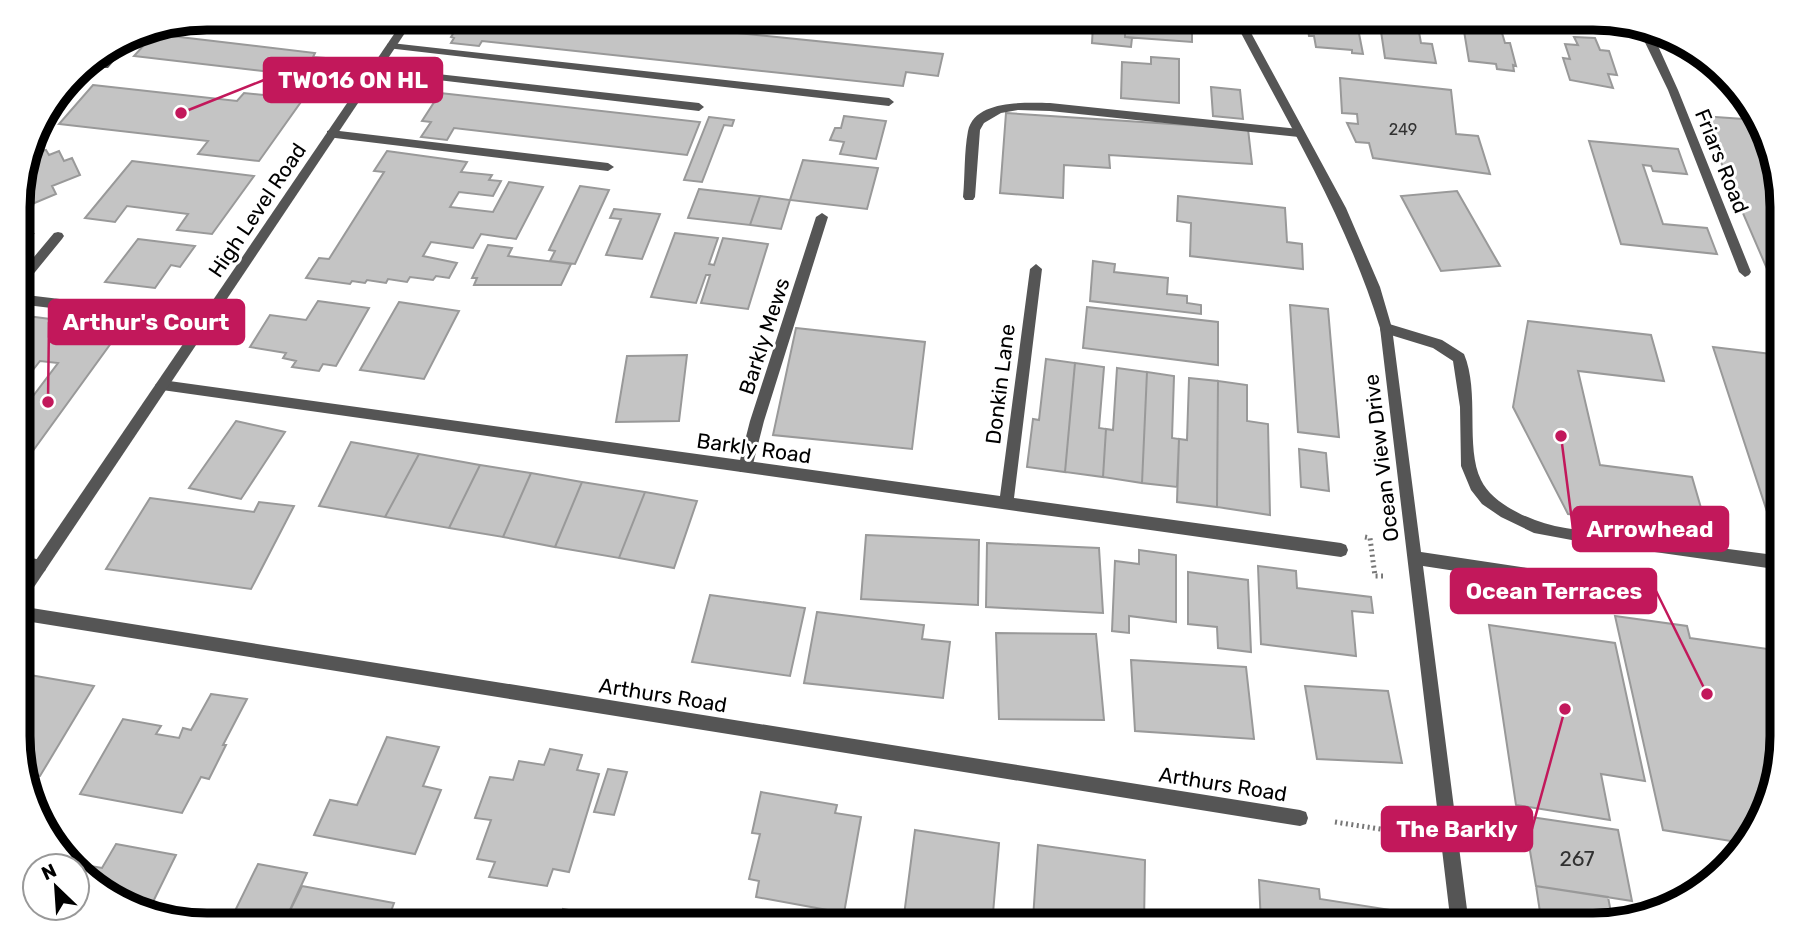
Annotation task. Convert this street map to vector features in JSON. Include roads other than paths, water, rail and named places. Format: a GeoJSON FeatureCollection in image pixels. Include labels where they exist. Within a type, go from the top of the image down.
{"type":"FeatureCollection","features":[{"type":"Feature","properties":{"kind":"street","name":"High Level Road"},"geometry":{"type":"LineString","coordinates":[[30,581],[402,30]]}},
{"type":"Feature","properties":{"kind":"street","name":"Ocean View Drive"},"geometry":{"type":"LineString","coordinates":[[1244,30],[1374,282],[1386,328],[1458,913]]}},
{"type":"Feature","properties":{"kind":"street","name":"Friars Road"},"geometry":{"type":"LineString","coordinates":[[1650,39],[1673,90],[1745,272]]}},
{"type":"Feature","properties":{"kind":"street"},"geometry":{"type":"LineString","coordinates":[[391,46],[889,102]]}},
{"type":"Feature","properties":{"kind":"street"},"geometry":{"type":"LineString","coordinates":[[104,66],[113,57]]}},
{"type":"Feature","properties":{"kind":"street"},"geometry":{"type":"LineString","coordinates":[[374,70],[699,107]]}},
{"type":"Feature","properties":{"kind":"street"},"geometry":{"type":"LineString","coordinates":[[969,197],[974,129],[978,121],[997,110],[1050,107],[1299,133]]}},
{"type":"Feature","properties":{"kind":"street"},"geometry":{"type":"LineString","coordinates":[[331,134],[608,167]]}},
{"type":"Feature","properties":{"kind":"street","name":"Barkly Mews"},"geometry":{"type":"LineString","coordinates":[[745,468],[757,421],[822,217]]}},
{"type":"Feature","properties":{"kind":"street"},"geometry":{"type":"LineString","coordinates":[[30,270],[58,236]]}},
{"type":"Feature","properties":{"kind":"street","name":"Donkin Lane"},"geometry":{"type":"LineString","coordinates":[[1006,504],[1036,269]]}},
{"type":"Feature","properties":{"kind":"street"},"geometry":{"type":"LineString","coordinates":[[30,301],[93,309]]}},
{"type":"Feature","properties":{"kind":"street"},"geometry":{"type":"LineString","coordinates":[[1386,328],[1437,344],[1459,358],[1467,407],[1468,466],[1476,486],[1488,500],[1506,513],[1534,527],[1577,536],[1770,561]]}},
{"type":"Feature","properties":{"kind":"street","name":"Barkly Road"},"geometry":{"type":"LineString","coordinates":[[162,385],[1341,550]]}},
{"type":"Feature","properties":{"kind":"street"},"geometry":{"type":"LineString","coordinates":[[1414,558],[1646,593]]}},
{"type":"Feature","properties":{"kind":"street"},"geometry":{"type":"LineString","coordinates":[[30,564],[40,566]]}},
{"type":"Feature","properties":{"kind":"street","name":"Arthurs Road"},"geometry":{"type":"LineString","coordinates":[[30,615],[1300,818]]}},
{"type":"Feature","properties":{"kind":"place","name":"TWO16 ON HL"},"geometry":{"type":"Point","coordinates":[181,113]}},
{"type":"Feature","properties":{"kind":"place","name":"Arthur's Court"},"geometry":{"type":"Point","coordinates":[48,402]}},
{"type":"Feature","properties":{"kind":"place","name":"Arrowhead"},"geometry":{"type":"Point","coordinates":[1561,436]}},
{"type":"Feature","properties":{"kind":"place","name":"Ocean Terraces"},"geometry":{"type":"Point","coordinates":[1707,694]}},
{"type":"Feature","properties":{"kind":"place","name":"The Barkly"},"geometry":{"type":"Point","coordinates":[1565,709]}}]}
